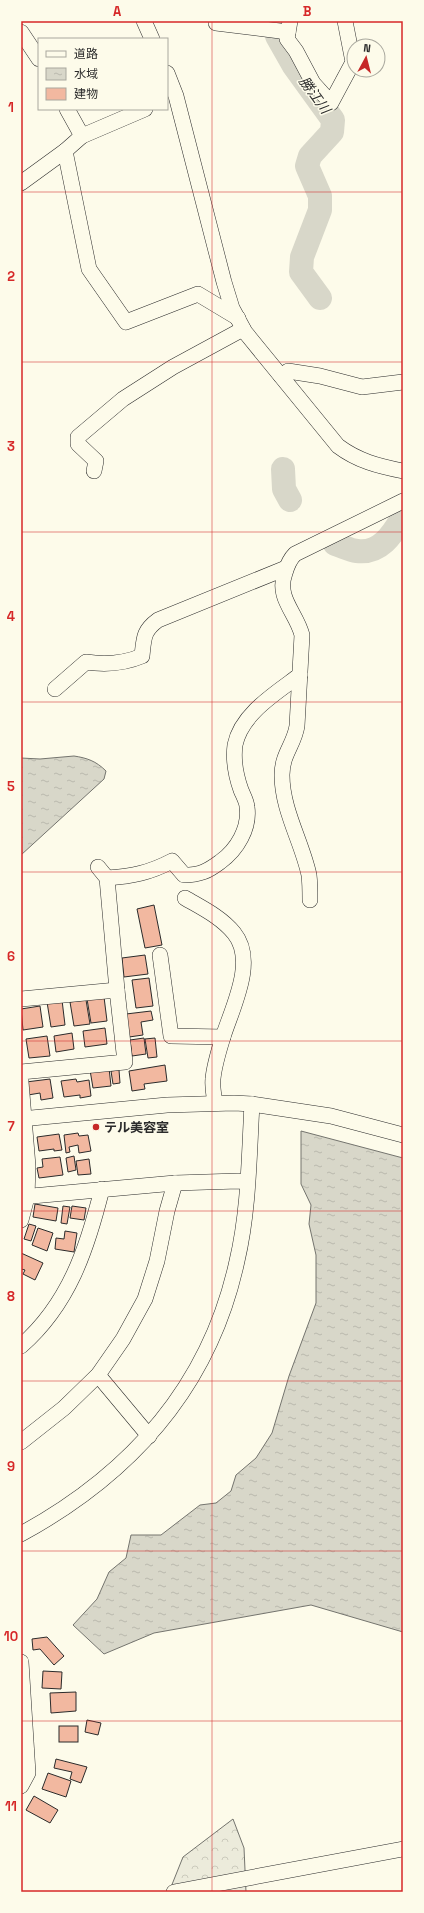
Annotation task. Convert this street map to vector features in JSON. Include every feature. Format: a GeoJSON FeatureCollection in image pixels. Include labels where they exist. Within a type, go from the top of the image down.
{"type":"FeatureCollection","features":[{"type":"Feature","properties":{"kind":"street"},"geometry":{"type":"LineString","coordinates":[[144,21],[152,38]]}},
{"type":"Feature","properties":{"kind":"street"},"geometry":{"type":"LineString","coordinates":[[216,23],[284,29],[287,40],[296,51],[313,83],[330,103],[353,62],[345,21]]}},
{"type":"Feature","properties":{"kind":"street"},"geometry":{"type":"LineString","coordinates":[[21,32],[38,58]]}},
{"type":"Feature","properties":{"kind":"street"},"geometry":{"type":"LineString","coordinates":[[168,78],[172,98],[224,282],[232,308],[240,323],[338,446],[351,456],[368,464],[403,471]]}},
{"type":"Feature","properties":{"kind":"street"},"geometry":{"type":"LineString","coordinates":[[68,110],[82,136]]}},
{"type":"Feature","properties":{"kind":"street"},"geometry":{"type":"LineString","coordinates":[[21,183],[65,151],[82,136],[143,110]]}},
{"type":"Feature","properties":{"kind":"street"},"geometry":{"type":"LineString","coordinates":[[65,151],[89,268],[126,322],[198,294],[240,323]]}},
{"type":"Feature","properties":{"kind":"street"},"geometry":{"type":"LineString","coordinates":[[94,471],[96,461],[78,444],[78,437],[129,395],[240,323]]}},
{"type":"Feature","properties":{"kind":"street"},"geometry":{"type":"LineString","coordinates":[[281,376],[288,371],[320,376],[362,387],[403,382]]}},
{"type":"Feature","properties":{"kind":"street"},"geometry":{"type":"LineString","coordinates":[[310,900],[309,876],[285,798],[282,776],[283,758],[296,737],[302,635],[299,625],[282,593],[282,581],[289,561],[295,554],[403,501]]}},
{"type":"Feature","properties":{"kind":"street"},"geometry":{"type":"LineString","coordinates":[[56,689],[86,662],[102,664],[117,663],[129,661],[142,656],[144,637],[148,627],[158,620],[286,568]]}},
{"type":"Feature","properties":{"kind":"street"},"geometry":{"type":"LineString","coordinates":[[21,1072],[125,1062],[102,872],[133,876],[157,869],[172,861],[184,875],[197,875],[228,856],[243,834],[246,822],[247,807],[237,779],[234,763],[235,745],[241,729],[252,715],[271,696],[300,675]]}},
{"type":"Feature","properties":{"kind":"street"},"geometry":{"type":"LineString","coordinates":[[185,898],[219,918],[235,934],[243,952],[242,974],[237,999],[223,1037],[213,1079],[215,1103]]}},
{"type":"Feature","properties":{"kind":"street"},"geometry":{"type":"LineString","coordinates":[[160,955],[171,1036],[223,1037]]}},
{"type":"Feature","properties":{"kind":"street"},"geometry":{"type":"LineString","coordinates":[[21,1000],[117,990]]}},
{"type":"Feature","properties":{"kind":"street"},"geometry":{"type":"LineString","coordinates":[[21,1082],[22,1119],[28,1166],[21,1220]]}},
{"type":"Feature","properties":{"kind":"street"},"geometry":{"type":"LineString","coordinates":[[22,1119],[167,1105],[215,1103],[252,1104],[330,1116],[403,1135]]}},
{"type":"Feature","properties":{"kind":"street"},"geometry":{"type":"LineString","coordinates":[[21,1534],[79,1500],[110,1475],[149,1436],[187,1384],[202,1358],[216,1325],[237,1261],[242,1232],[247,1182],[252,1104]]}},
{"type":"Feature","properties":{"kind":"street"},"geometry":{"type":"LineString","coordinates":[[24,1197],[175,1183],[247,1182]]}},
{"type":"Feature","properties":{"kind":"street"},"geometry":{"type":"LineString","coordinates":[[22,1438],[64,1408],[98,1375],[123,1339],[145,1299],[157,1261],[167,1211],[175,1183]]}},
{"type":"Feature","properties":{"kind":"street"},"geometry":{"type":"LineString","coordinates":[[21,1346],[30,1339],[61,1300],[77,1270],[92,1226],[102,1189]]}},
{"type":"Feature","properties":{"kind":"street"},"geometry":{"type":"LineString","coordinates":[[98,1375],[149,1436]]}},
{"type":"Feature","properties":{"kind":"street"},"geometry":{"type":"LineString","coordinates":[[21,1662],[28,1773],[21,1786]]}},
{"type":"Feature","properties":{"kind":"street"},"geometry":{"type":"LineString","coordinates":[[174,1892],[403,1849]]}},
{"type":"Feature","properties":{"kind":"green space"},"geometry":{"type":"Polygon","coordinates":[[[233,1819],[244,1848],[246,1892],[169,1892],[183,1857],[233,1819]]]}},
{"type":"Feature","properties":{"kind":"water"},"geometry":{"type":"Polygon","coordinates":[[[74,756],[87,759],[99,765],[106,771],[104,779],[21,855],[21,758],[40,759],[74,756]]]}},
{"type":"Feature","properties":{"kind":"water"},"geometry":{"type":"Polygon","coordinates":[[[301,1131],[403,1158],[403,1632],[311,1605],[154,1633],[104,1654],[73,1625],[97,1599],[109,1572],[126,1558],[131,1535],[161,1535],[200,1505],[216,1503],[231,1491],[236,1475],[256,1458],[272,1433],[289,1376],[316,1303],[316,1255],[309,1224],[311,1205],[301,1184],[301,1131]]]}},
{"type":"Feature","properties":{"kind":"building"},"geometry":{"type":"Polygon","coordinates":[[[154,905],[162,945],[145,948],[137,909],[154,905]]]}},
{"type":"Feature","properties":{"kind":"building"},"geometry":{"type":"Polygon","coordinates":[[[145,955],[148,974],[124,977],[122,958],[145,955]]]}},
{"type":"Feature","properties":{"kind":"building"},"geometry":{"type":"Polygon","coordinates":[[[149,978],[153,1006],[136,1008],[132,980],[149,978]]]}},
{"type":"Feature","properties":{"kind":"building"},"geometry":{"type":"Polygon","coordinates":[[[104,997],[107,1021],[91,1023],[87,999],[104,997]]]}},
{"type":"Feature","properties":{"kind":"building"},"geometry":{"type":"Polygon","coordinates":[[[62,1000],[65,1025],[51,1027],[47,1002],[62,1000]]]}},
{"type":"Feature","properties":{"kind":"building"},"geometry":{"type":"Polygon","coordinates":[[[86,1000],[90,1024],[74,1026],[70,1002],[86,1000]]]}},
{"type":"Feature","properties":{"kind":"building"},"geometry":{"type":"Polygon","coordinates":[[[40,1006],[43,1027],[23,1030],[21,1009],[40,1006]]]}},
{"type":"Feature","properties":{"kind":"building"},"geometry":{"type":"Polygon","coordinates":[[[151,1011],[153,1020],[141,1022],[143,1035],[129,1037],[126,1014],[151,1011]]]}},
{"type":"Feature","properties":{"kind":"building"},"geometry":{"type":"Polygon","coordinates":[[[105,1028],[107,1044],[85,1047],[83,1031],[105,1028]]]}},
{"type":"Feature","properties":{"kind":"building"},"geometry":{"type":"Polygon","coordinates":[[[72,1033],[74,1049],[56,1052],[54,1036],[72,1033]]]}},
{"type":"Feature","properties":{"kind":"building"},"geometry":{"type":"Polygon","coordinates":[[[47,1036],[50,1056],[29,1058],[26,1039],[47,1036]]]}},
{"type":"Feature","properties":{"kind":"building"},"geometry":{"type":"Polygon","coordinates":[[[144,1038],[146,1054],[132,1056],[130,1040],[144,1038]]]}},
{"type":"Feature","properties":{"kind":"building"},"geometry":{"type":"Polygon","coordinates":[[[155,1038],[157,1057],[148,1058],[145,1039],[155,1038]]]}},
{"type":"Feature","properties":{"kind":"building"},"geometry":{"type":"Polygon","coordinates":[[[165,1065],[167,1081],[144,1084],[145,1089],[132,1091],[129,1071],[165,1065]]]}},
{"type":"Feature","properties":{"kind":"building"},"geometry":{"type":"Polygon","coordinates":[[[109,1068],[111,1086],[93,1088],[90,1070],[109,1068]]]}},
{"type":"Feature","properties":{"kind":"building"},"geometry":{"type":"Polygon","coordinates":[[[119,1070],[120,1083],[113,1084],[111,1071],[119,1070]]]}},
{"type":"Feature","properties":{"kind":"building"},"geometry":{"type":"Polygon","coordinates":[[[50,1079],[53,1098],[41,1100],[40,1093],[28,1095],[26,1082],[50,1079]]]}},
{"type":"Feature","properties":{"kind":"building"},"geometry":{"type":"Polygon","coordinates":[[[76,1079],[77,1082],[89,1080],[91,1096],[80,1098],[80,1095],[64,1097],[61,1081],[76,1079]]]}},
{"type":"Feature","properties":{"kind":"building"},"geometry":{"type":"Polygon","coordinates":[[[78,1133],[79,1136],[88,1135],[91,1151],[79,1153],[78,1145],[69,1147],[70,1152],[66,1153],[64,1135],[78,1133]]]}},
{"type":"Feature","properties":{"kind":"building"},"geometry":{"type":"Polygon","coordinates":[[[59,1134],[62,1150],[54,1151],[54,1149],[39,1151],[37,1137],[59,1134]]]}},
{"type":"Feature","properties":{"kind":"building"},"geometry":{"type":"Polygon","coordinates":[[[74,1156],[76,1170],[68,1172],[66,1158],[74,1156]]]}},
{"type":"Feature","properties":{"kind":"building"},"geometry":{"type":"Polygon","coordinates":[[[60,1157],[63,1175],[39,1178],[37,1168],[43,1167],[42,1159],[60,1157]]]}},
{"type":"Feature","properties":{"kind":"building"},"geometry":{"type":"Polygon","coordinates":[[[89,1159],[91,1174],[78,1175],[76,1161],[89,1159]]]}},
{"type":"Feature","properties":{"kind":"building"},"geometry":{"type":"Polygon","coordinates":[[[35,1204],[58,1208],[56,1221],[33,1217],[35,1204]]]}},
{"type":"Feature","properties":{"kind":"building"},"geometry":{"type":"Polygon","coordinates":[[[63,1206],[70,1207],[67,1224],[61,1223],[63,1206]]]}},
{"type":"Feature","properties":{"kind":"building"},"geometry":{"type":"Polygon","coordinates":[[[72,1206],[86,1208],[84,1220],[70,1218],[72,1206]]]}},
{"type":"Feature","properties":{"kind":"building"},"geometry":{"type":"Polygon","coordinates":[[[29,1224],[36,1226],[31,1241],[24,1239],[29,1224]]]}},
{"type":"Feature","properties":{"kind":"building"},"geometry":{"type":"Polygon","coordinates":[[[38,1228],[53,1233],[47,1251],[32,1245],[38,1228]]]}},
{"type":"Feature","properties":{"kind":"building"},"geometry":{"type":"Polygon","coordinates":[[[65,1231],[77,1233],[74,1252],[55,1249],[56,1238],[64,1239],[65,1231]]]}},
{"type":"Feature","properties":{"kind":"building"},"geometry":{"type":"Polygon","coordinates":[[[21,1253],[43,1263],[35,1280],[23,1274],[25,1270],[21,1269],[21,1253]]]}},
{"type":"Feature","properties":{"kind":"building"},"geometry":{"type":"Polygon","coordinates":[[[47,1637],[64,1656],[54,1665],[40,1649],[33,1650],[32,1639],[47,1637]]]}},
{"type":"Feature","properties":{"kind":"building"},"geometry":{"type":"Polygon","coordinates":[[[43,1671],[62,1672],[61,1689],[42,1688],[43,1671]]]}},
{"type":"Feature","properties":{"kind":"building"},"geometry":{"type":"Polygon","coordinates":[[[76,1692],[76,1711],[51,1713],[50,1693],[76,1692]]]}},
{"type":"Feature","properties":{"kind":"building"},"geometry":{"type":"Polygon","coordinates":[[[87,1720],[101,1723],[98,1735],[85,1732],[87,1720]]]}},
{"type":"Feature","properties":{"kind":"building"},"geometry":{"type":"Polygon","coordinates":[[[59,1726],[78,1726],[78,1742],[59,1742],[59,1726]]]}},
{"type":"Feature","properties":{"kind":"building"},"geometry":{"type":"Polygon","coordinates":[[[56,1759],[87,1767],[81,1783],[70,1779],[72,1772],[54,1768],[56,1759]]]}},
{"type":"Feature","properties":{"kind":"building"},"geometry":{"type":"Polygon","coordinates":[[[48,1773],[71,1781],[66,1797],[42,1789],[48,1773]]]}},
{"type":"Feature","properties":{"kind":"building"},"geometry":{"type":"Polygon","coordinates":[[[34,1796],[58,1810],[50,1823],[26,1810],[34,1796]]]}},
{"type":"Feature","properties":{"kind":"waterway","name":"勝江川"},"geometry":{"type":"LineString","coordinates":[[280,21],[277,36],[294,66],[333,120],[332,132],[310,156],[307,166],[320,196],[320,210],[302,257],[301,272],[320,298]]}},
{"type":"Feature","properties":{"kind":"waterway","name":"勝江川"},"geometry":{"type":"LineString","coordinates":[[283,469],[284,489],[290,500]]}},
{"type":"Feature","properties":{"kind":"waterway","name":"勝江川"},"geometry":{"type":"LineString","coordinates":[[335,544],[357,551],[372,549],[379,546],[390,536],[403,517]]}},
{"type":"Feature","properties":{"kind":"place","name":"テル美容室"},"geometry":{"type":"Point","coordinates":[96,1127]}}]}
